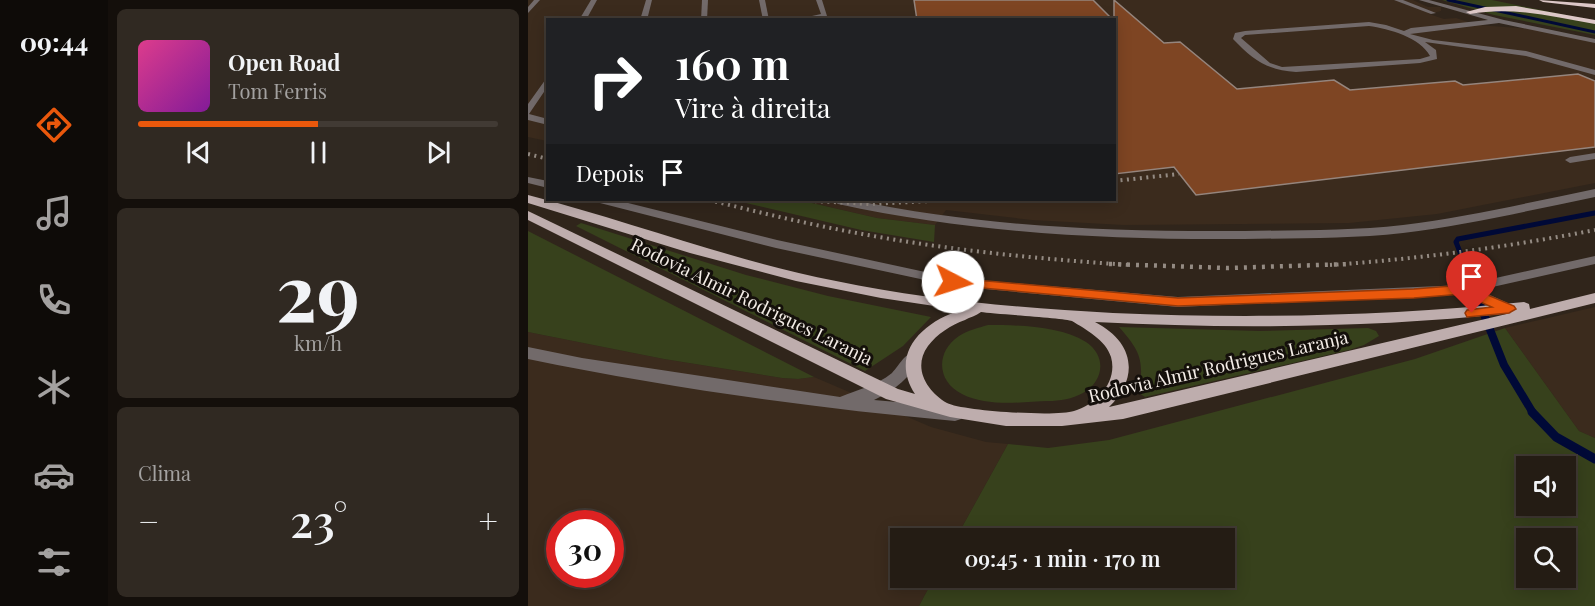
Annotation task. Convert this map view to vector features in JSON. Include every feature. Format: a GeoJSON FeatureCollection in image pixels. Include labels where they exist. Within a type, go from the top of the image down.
{"type":"FeatureCollection","features":[{"type":"Feature","properties":{"kind":"highway"},"geometry":{"type":"LineString","coordinates":[[1503,0],[1595,19]]}},
{"type":"Feature","properties":{"kind":"highway"},"geometry":{"type":"LineString","coordinates":[[1516,0],[1595,19]]}},
{"type":"Feature","properties":{"kind":"highway"},"geometry":{"type":"LineString","coordinates":[[1543,0],[1595,6]]}},
{"type":"Feature","properties":{"kind":"highway"},"geometry":{"type":"LineString","coordinates":[[1456,8],[1467,1]]}},
{"type":"Feature","properties":{"kind":"highway"},"geometry":{"type":"LineString","coordinates":[[1468,11],[1484,8],[1509,9],[1595,19]]}},
{"type":"Feature","properties":{"kind":"main road","name":"Rodovia Almir Rodrigues Laranja"},"geometry":{"type":"LineString","coordinates":[[528,199],[798,277],[889,295],[983,309],[1058,315],[1285,323],[1402,319],[1509,309],[1595,297]]}},
{"type":"Feature","properties":{"kind":"main road","name":"Rodovia Almir Rodrigues Laranja"},"geometry":{"type":"LineString","coordinates":[[528,215],[881,389],[938,409],[1013,421],[1074,419],[1123,412],[1595,297]]}},
{"type":"Feature","properties":{"kind":"main road"},"geometry":{"type":"LineString","coordinates":[[967,415],[941,407],[923,393],[914,376],[914,357],[923,340],[939,325],[959,314],[983,309]]}},
{"type":"Feature","properties":{"kind":"main road"},"geometry":{"type":"LineString","coordinates":[[1058,315],[1080,320],[1099,329],[1113,342],[1121,358],[1122,376],[1113,394],[1098,408],[1074,419]]}},
{"type":"Feature","properties":{"kind":"street"},"geometry":{"type":"LineString","coordinates":[[528,10],[537,0]]}},
{"type":"Feature","properties":{"kind":"street"},"geometry":{"type":"LineString","coordinates":[[583,18],[594,0]]}},
{"type":"Feature","properties":{"kind":"street"},"geometry":{"type":"LineString","coordinates":[[644,18],[649,0]]}},
{"type":"Feature","properties":{"kind":"street"},"geometry":{"type":"LineString","coordinates":[[704,18],[705,0]]}},
{"type":"Feature","properties":{"kind":"street"},"geometry":{"type":"LineString","coordinates":[[762,0],[766,18]]}},
{"type":"Feature","properties":{"kind":"street"},"geometry":{"type":"LineString","coordinates":[[807,18],[826,14],[819,0]]}},
{"type":"Feature","properties":{"kind":"street"},"geometry":{"type":"LineString","coordinates":[[1396,0],[1438,14],[1468,11]]}},
{"type":"Feature","properties":{"kind":"street"},"geometry":{"type":"LineString","coordinates":[[1422,0],[1499,21],[1595,41]]}},
{"type":"Feature","properties":{"kind":"street"},"geometry":{"type":"LineString","coordinates":[[1405,34],[1411,30],[1499,21]]}},
{"type":"Feature","properties":{"kind":"street"},"geometry":{"type":"LineString","coordinates":[[1369,24],[1384,26],[1414,38],[1433,52],[1434,57],[1296,70],[1267,65],[1237,39],[1238,35],[1245,33],[1369,24]]}},
{"type":"Feature","properties":{"kind":"street"},"geometry":{"type":"LineString","coordinates":[[1414,38],[1534,54],[1563,61],[1595,73]]}},
{"type":"Feature","properties":{"kind":"street"},"geometry":{"type":"LineString","coordinates":[[528,112],[546,81]]}},
{"type":"Feature","properties":{"kind":"street"},"geometry":{"type":"LineString","coordinates":[[528,117],[546,122]]}},
{"type":"Feature","properties":{"kind":"street"},"geometry":{"type":"LineString","coordinates":[[1570,160],[1595,156]]}},
{"type":"Feature","properties":{"kind":"street"},"geometry":{"type":"LineString","coordinates":[[528,180],[546,184]]}},
{"type":"Feature","properties":{"kind":"street"},"geometry":{"type":"LineString","coordinates":[[843,201],[916,215],[1069,232],[1142,235],[1303,234],[1370,232],[1429,225],[1595,193]]}},
{"type":"Feature","properties":{"kind":"street"},"geometry":{"type":"LineString","coordinates":[[608,201],[776,244],[953,282],[1178,302],[1464,289],[1498,284],[1595,260]]}},
{"type":"Feature","properties":{"kind":"street"},"geometry":{"type":"LineString","coordinates":[[1464,289],[1509,309]]}},
{"type":"Feature","properties":{"kind":"street"},"geometry":{"type":"LineString","coordinates":[[528,353],[582,364],[835,403],[967,415]]}},
{"type":"Feature","properties":{"kind":"street"},"geometry":{"type":"LineString","coordinates":[[835,403],[866,396],[881,389],[902,374],[914,357]]}},
{"type":"Feature","properties":{"kind":"shaded area"},"geometry":{"type":"Polygon","coordinates":[[[528,0],[1413,0],[1428,7],[1441,7],[1441,11],[1429,14],[1444,19],[1456,18],[1477,25],[1535,29],[1595,42],[1595,183],[1437,214],[1349,223],[1124,225],[1032,220],[946,210],[935,225],[877,218],[803,201],[1116,201],[1116,18],[546,18],[546,141],[528,137],[528,0]]]}},
{"type":"Feature","properties":{"kind":"shaded area"},"geometry":{"type":"Polygon","coordinates":[[[1595,307],[1595,438],[1579,431],[1505,328],[1595,307]]]}},
{"type":"Feature","properties":{"kind":"shaded area"},"geometry":{"type":"Polygon","coordinates":[[[528,332],[664,359],[782,378],[814,377],[931,427],[986,442],[1008,444],[962,528],[890,528],[890,588],[929,588],[919,606],[528,606],[528,332]]]}},
{"type":"Feature","properties":{"kind":"green space"},"geometry":{"type":"Polygon","coordinates":[[[1442,0],[1492,0],[1595,21],[1595,35],[1494,15],[1442,0]]]}},
{"type":"Feature","properties":{"kind":"green space"},"geometry":{"type":"Polygon","coordinates":[[[737,201],[803,201],[877,218],[935,225],[934,242],[861,230],[737,201]]]}},
{"type":"Feature","properties":{"kind":"green space"},"geometry":{"type":"Polygon","coordinates":[[[581,223],[746,275],[828,296],[931,317],[903,346],[865,371],[576,226],[581,223]]]}},
{"type":"Feature","properties":{"kind":"green space"},"geometry":{"type":"Polygon","coordinates":[[[528,231],[814,377],[782,378],[664,359],[528,332],[528,231]]]}},
{"type":"Feature","properties":{"kind":"green space"},"geometry":{"type":"Polygon","coordinates":[[[988,325],[1039,328],[1076,337],[1086,342],[1097,354],[1100,361],[1099,375],[1090,388],[1083,393],[1061,400],[993,402],[962,394],[954,389],[944,375],[942,366],[946,350],[962,334],[988,325]]]}},
{"type":"Feature","properties":{"kind":"green space"},"geometry":{"type":"Polygon","coordinates":[[[1119,327],[1259,331],[1368,328],[1376,331],[1379,336],[1364,345],[1349,350],[1145,397],[1139,393],[1141,364],[1139,357],[1132,343],[1119,327]]]}},
{"type":"Feature","properties":{"kind":"green space"},"geometry":{"type":"Polygon","coordinates":[[[1505,328],[1579,431],[1595,438],[1595,606],[919,606],[929,588],[1235,588],[1235,528],[962,528],[1008,444],[1048,448],[1109,440],[1415,359],[1505,328]]]}},
{"type":"Feature","properties":{"kind":"building"},"geometry":{"type":"Polygon","coordinates":[[[914,0],[1093,0],[1111,18],[917,18],[914,0]]]}},
{"type":"Feature","properties":{"kind":"building"},"geometry":{"type":"Polygon","coordinates":[[[1114,0],[1164,43],[1180,42],[1237,89],[1334,80],[1350,90],[1455,81],[1463,85],[1578,74],[1595,81],[1595,147],[1196,195],[1174,167],[1116,174],[1116,18],[1114,18],[1114,0]]]}},
{"type":"Feature","properties":{"kind":"waterway"},"geometry":{"type":"LineString","coordinates":[[1448,0],[1595,32]]}},
{"type":"Feature","properties":{"kind":"waterway"},"geometry":{"type":"LineString","coordinates":[[1465,265],[1456,242],[1458,239],[1595,213]]}},
{"type":"Feature","properties":{"kind":"waterway"},"geometry":{"type":"LineString","coordinates":[[1464,264],[1504,365],[1533,413]]}},
{"type":"Feature","properties":{"kind":"waterway"},"geometry":{"type":"LineString","coordinates":[[1532,412],[1556,437],[1595,459]]}},
{"type":"Feature","properties":{"kind":"railway"},"geometry":{"type":"LineString","coordinates":[[528,154],[546,158]]}},
{"type":"Feature","properties":{"kind":"railway"},"geometry":{"type":"LineString","coordinates":[[1116,181],[1179,174]]}},
{"type":"Feature","properties":{"kind":"railway"},"geometry":{"type":"LineString","coordinates":[[713,201],[820,226],[891,239],[1027,257],[1123,264]]}},
{"type":"Feature","properties":{"kind":"railway"},"geometry":{"type":"LineString","coordinates":[[814,201],[870,204],[930,201]]}},
{"type":"Feature","properties":{"kind":"railway"},"geometry":{"type":"LineString","coordinates":[[1336,264],[1463,252],[1595,230]]}},
{"type":"Feature","properties":{"kind":"railway"},"geometry":{"type":"LineString","coordinates":[[1109,264],[1123,264]]}},
{"type":"Feature","properties":{"kind":"railway"},"geometry":{"type":"LineString","coordinates":[[1123,264],[1228,268],[1336,264]]}},
{"type":"Feature","properties":{"kind":"railway"},"geometry":{"type":"LineString","coordinates":[[1123,264],[1130,265]]}},
{"type":"Feature","properties":{"kind":"railway"},"geometry":{"type":"LineString","coordinates":[[1330,265],[1336,264]]}},
{"type":"Feature","properties":{"kind":"railway"},"geometry":{"type":"LineString","coordinates":[[1336,264],[1350,264]]}},
{"type":"Feature","properties":{"kind":"route"},"geometry":{"type":"LineString","coordinates":[[953,282],[1178,302],[1464,289],[1509,309],[1472,313]]}}]}
